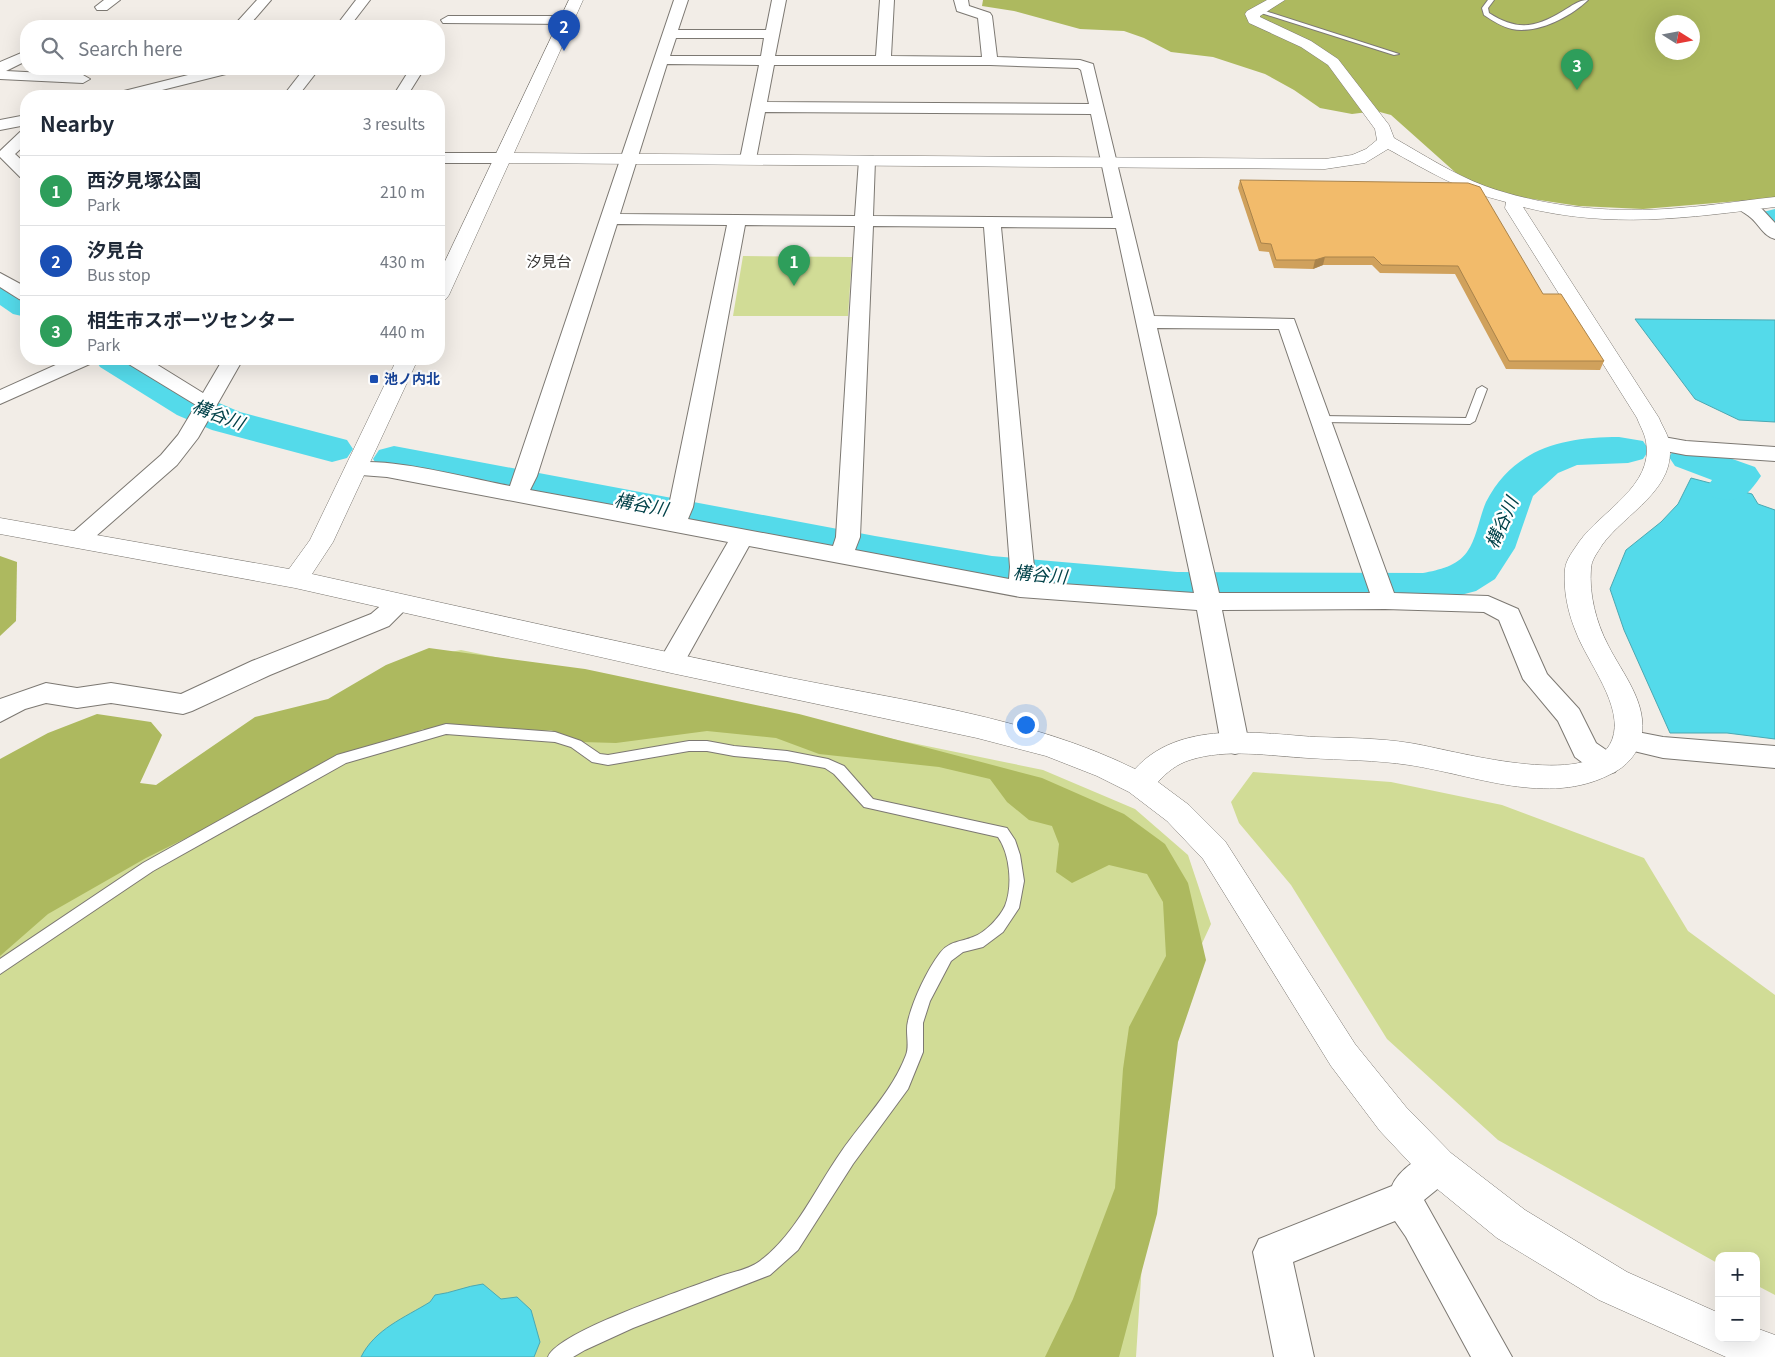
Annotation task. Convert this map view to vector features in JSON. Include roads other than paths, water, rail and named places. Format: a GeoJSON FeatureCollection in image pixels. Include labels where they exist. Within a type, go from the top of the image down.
{"type":"FeatureCollection","features":[{"type":"Feature","properties":{"kind":"street"},"geometry":{"type":"LineString","coordinates":[[246,20],[264,0]]}},
{"type":"Feature","properties":{"kind":"street"},"geometry":{"type":"LineString","coordinates":[[348,20],[363,0]]}},
{"type":"Feature","properties":{"kind":"street"},"geometry":{"type":"LineString","coordinates":[[445,282],[576,0]]}},
{"type":"Feature","properties":{"kind":"street"},"geometry":{"type":"LineString","coordinates":[[520,486],[579,319],[627,159],[681,0]]}},
{"type":"Feature","properties":{"kind":"street"},"geometry":{"type":"LineString","coordinates":[[748,159],[779,0]]}},
{"type":"Feature","properties":{"kind":"street"},"geometry":{"type":"LineString","coordinates":[[883,61],[887,0]]}},
{"type":"Feature","properties":{"kind":"street"},"geometry":{"type":"LineString","coordinates":[[961,0],[962,8],[985,16],[990,61]]}},
{"type":"Feature","properties":{"kind":"street"},"geometry":{"type":"LineString","coordinates":[[1278,0],[1252,14],[1254,20],[1306,44],[1333,62],[1383,129],[1386,141],[1454,179],[1516,200],[1583,212],[1628,216],[1665,215],[1775,202]]}},
{"type":"Feature","properties":{"kind":"street"},"geometry":{"type":"LineString","coordinates":[[445,23],[457,7]]}},
{"type":"Feature","properties":{"kind":"street"},"geometry":{"type":"LineString","coordinates":[[445,27],[566,20]]}},
{"type":"Feature","properties":{"kind":"street"},"geometry":{"type":"LineString","coordinates":[[670,34],[772,34]]}},
{"type":"Feature","properties":{"kind":"street"},"geometry":{"type":"LineString","coordinates":[[0,68],[20,58]]}},
{"type":"Feature","properties":{"kind":"street"},"geometry":{"type":"LineString","coordinates":[[662,60],[990,61],[1080,64],[1088,67],[1206,592],[1235,744]]}},
{"type":"Feature","properties":{"kind":"street"},"geometry":{"type":"LineString","coordinates":[[0,75],[20,75]]}},
{"type":"Feature","properties":{"kind":"street"},"geometry":{"type":"LineString","coordinates":[[74,90],[87,75]]}},
{"type":"Feature","properties":{"kind":"street"},"geometry":{"type":"LineString","coordinates":[[145,90],[206,75]]}},
{"type":"Feature","properties":{"kind":"street"},"geometry":{"type":"LineString","coordinates":[[295,90],[307,75]]}},
{"type":"Feature","properties":{"kind":"street"},"geometry":{"type":"LineString","coordinates":[[404,90],[413,75]]}},
{"type":"Feature","properties":{"kind":"street"},"geometry":{"type":"LineString","coordinates":[[183,90],[188,85],[186,80]]}},
{"type":"Feature","properties":{"kind":"street"},"geometry":{"type":"LineString","coordinates":[[758,107],[1097,109]]}},
{"type":"Feature","properties":{"kind":"street"},"geometry":{"type":"LineString","coordinates":[[0,125],[20,121]]}},
{"type":"Feature","properties":{"kind":"street"},"geometry":{"type":"LineString","coordinates":[[3,154],[20,140]]}},
{"type":"Feature","properties":{"kind":"street"},"geometry":{"type":"LineString","coordinates":[[445,158],[1346,162],[1366,158],[1386,141]]}},
{"type":"Feature","properties":{"kind":"street"},"geometry":{"type":"LineString","coordinates":[[3,154],[20,155]]}},
{"type":"Feature","properties":{"kind":"street"},"geometry":{"type":"LineString","coordinates":[[3,154],[20,168]]}},
{"type":"Feature","properties":{"kind":"street"},"geometry":{"type":"LineString","coordinates":[[844,548],[867,160]]}},
{"type":"Feature","properties":{"kind":"street"},"geometry":{"type":"LineString","coordinates":[[1139,784],[1150,769],[1172,755],[1198,748],[1235,744],[1408,754],[1526,775],[1554,778],[1574,776],[1605,764],[1618,754],[1627,740],[1628,716],[1616,686],[1589,634],[1578,597],[1578,563],[1595,535],[1646,488],[1656,468],[1658,443],[1648,418],[1514,208],[1516,200]]}},
{"type":"Feature","properties":{"kind":"street"},"geometry":{"type":"LineString","coordinates":[[1745,206],[1756,213],[1775,234]]}},
{"type":"Feature","properties":{"kind":"street"},"geometry":{"type":"LineString","coordinates":[[608,219],[1124,223]]}},
{"type":"Feature","properties":{"kind":"street"},"geometry":{"type":"LineString","coordinates":[[678,517],[737,220]]}},
{"type":"Feature","properties":{"kind":"street"},"geometry":{"type":"LineString","coordinates":[[992,222],[1021,579]]}},
{"type":"Feature","properties":{"kind":"street"},"geometry":{"type":"LineString","coordinates":[[0,279],[20,291]]}},
{"type":"Feature","properties":{"kind":"street"},"geometry":{"type":"LineString","coordinates":[[1145,322],[1287,323],[1382,592]]}},
{"type":"Feature","properties":{"kind":"street"},"geometry":{"type":"LineString","coordinates":[[0,398],[72,365]]}},
{"type":"Feature","properties":{"kind":"street"},"geometry":{"type":"LineString","coordinates":[[144,365],[200,400],[204,409]]}},
{"type":"Feature","properties":{"kind":"street"},"geometry":{"type":"LineString","coordinates":[[79,539],[169,460],[204,409],[230,365]]}},
{"type":"Feature","properties":{"kind":"street"},"geometry":{"type":"LineString","coordinates":[[295,579],[321,542],[405,365]]}},
{"type":"Feature","properties":{"kind":"street"},"geometry":{"type":"LineString","coordinates":[[1658,443],[1686,448],[1775,454]]}},
{"type":"Feature","properties":{"kind":"street"},"geometry":{"type":"LineString","coordinates":[[356,469],[387,470],[520,486],[678,517],[742,536],[844,548],[1021,579],[1206,592],[1382,592],[1488,604],[1509,615],[1536,679],[1569,716],[1585,750],[1605,764]]}},
{"type":"Feature","properties":{"kind":"street"},"geometry":{"type":"LineString","coordinates":[[0,526],[295,579],[671,663],[977,727],[1053,747],[1107,768],[1139,784],[1178,813],[1214,850],[1343,1056],[1393,1119],[1438,1166],[1511,1224],[1613,1286],[1715,1332]]}},
{"type":"Feature","properties":{"kind":"street"},"geometry":{"type":"LineString","coordinates":[[671,663],[742,536]]}},
{"type":"Feature","properties":{"kind":"street"},"geometry":{"type":"LineString","coordinates":[[0,712],[16,702],[46,693],[77,698],[111,692],[183,704],[261,668],[380,620],[400,603]]}},
{"type":"Feature","properties":{"kind":"street"},"geometry":{"type":"LineString","coordinates":[[1627,740],[1656,748],[1736,751],[1775,756]]}},
{"type":"Feature","properties":{"kind":"street"},"geometry":{"type":"LineString","coordinates":[[1404,1203],[1408,1190],[1438,1166]]}},
{"type":"Feature","properties":{"kind":"street"},"geometry":{"type":"LineString","coordinates":[[1294,1357],[1272,1252],[1393,1203],[1404,1203]]}},
{"type":"Feature","properties":{"kind":"street"},"geometry":{"type":"LineString","coordinates":[[1404,1203],[1419,1224],[1492,1357]]}},
{"type":"Feature","properties":{"kind":"street"},"geometry":{"type":"LineString","coordinates":[[1740,1342],[1775,1354]]}},
{"type":"Feature","properties":{"kind":"lane"},"geometry":{"type":"LineString","coordinates":[[1491,0],[1485,8],[1486,14],[1493,19],[1527,27],[1546,24],[1585,0]]}},
{"type":"Feature","properties":{"kind":"lane"},"geometry":{"type":"LineString","coordinates":[[1257,10],[1396,54]]}},
{"type":"Feature","properties":{"kind":"lane"},"geometry":{"type":"LineString","coordinates":[[1321,419],[1470,421],[1482,388]]}},
{"type":"Feature","properties":{"kind":"lane"},"geometry":{"type":"LineString","coordinates":[[0,967],[148,867],[342,759],[446,729],[555,737],[576,744],[597,758],[608,760],[689,746],[707,746],[734,751],[787,756],[828,764],[839,770],[869,803],[1002,832],[1008,840],[1013,855],[1017,881],[1012,908],[998,928],[978,943],[959,946],[946,956],[923,1000],[915,1023],[916,1052],[902,1084],[847,1158],[792,1244],[764,1269],[630,1320],[578,1343],[557,1357]]}},
{"type":"Feature","properties":{"kind":"water"},"geometry":{"type":"Polygon","coordinates":[[[1635,319],[1775,320],[1775,422],[1739,420],[1695,399],[1635,319]]]}},
{"type":"Feature","properties":{"kind":"water"},"geometry":{"type":"Polygon","coordinates":[[[1691,478],[1752,494],[1758,504],[1775,510],[1775,739],[1727,733],[1670,733],[1624,630],[1610,589],[1626,550],[1661,522],[1678,504],[1691,478]]]}},
{"type":"Feature","properties":{"kind":"water"},"geometry":{"type":"Polygon","coordinates":[[[483,1284],[501,1299],[517,1297],[531,1310],[540,1342],[534,1357],[361,1357],[367,1347],[382,1332],[430,1302],[435,1295],[483,1284]]]}},
{"type":"Feature","properties":{"kind":"waterway","name":"構谷川"},"geometry":{"type":"LineString","coordinates":[[0,288],[20,302]]}},
{"type":"Feature","properties":{"kind":"waterway","name":"構谷川"},"geometry":{"type":"LineString","coordinates":[[124,365],[191,406],[226,421],[332,449]]}},
{"type":"Feature","properties":{"kind":"waterway","name":"構谷川"},"geometry":{"type":"LineString","coordinates":[[394,459],[875,551],[992,571],[1060,579],[1177,588],[1423,589],[1459,580],[1479,568],[1489,555],[1512,495],[1523,481],[1543,464],[1558,457],[1577,452],[1610,449],[1628,450]]}},
{"type":"Feature","properties":{"kind":"waterway","name":"構谷川"},"geometry":{"type":"LineString","coordinates":[[1690,457],[1740,476],[1728,488]]}},
{"type":"Feature","properties":{"kind":"place","name":"汐見台"},"geometry":{"type":"Point","coordinates":[564,51]}},
{"type":"Feature","properties":{"kind":"place","name":"相生市スポーツセンター"},"geometry":{"type":"Point","coordinates":[1577,90]}},
{"type":"Feature","properties":{"kind":"place","name":"西汐見塚公園"},"geometry":{"type":"Point","coordinates":[794,286]}},
{"type":"Feature","properties":{"kind":"place","name":"池ノ内北"},"geometry":{"type":"Point","coordinates":[374,379]}},
{"type":"Feature","properties":{"kind":"district","name":"汐見台"},"geometry":{"type":"Point","coordinates":[549,262]}}]}
